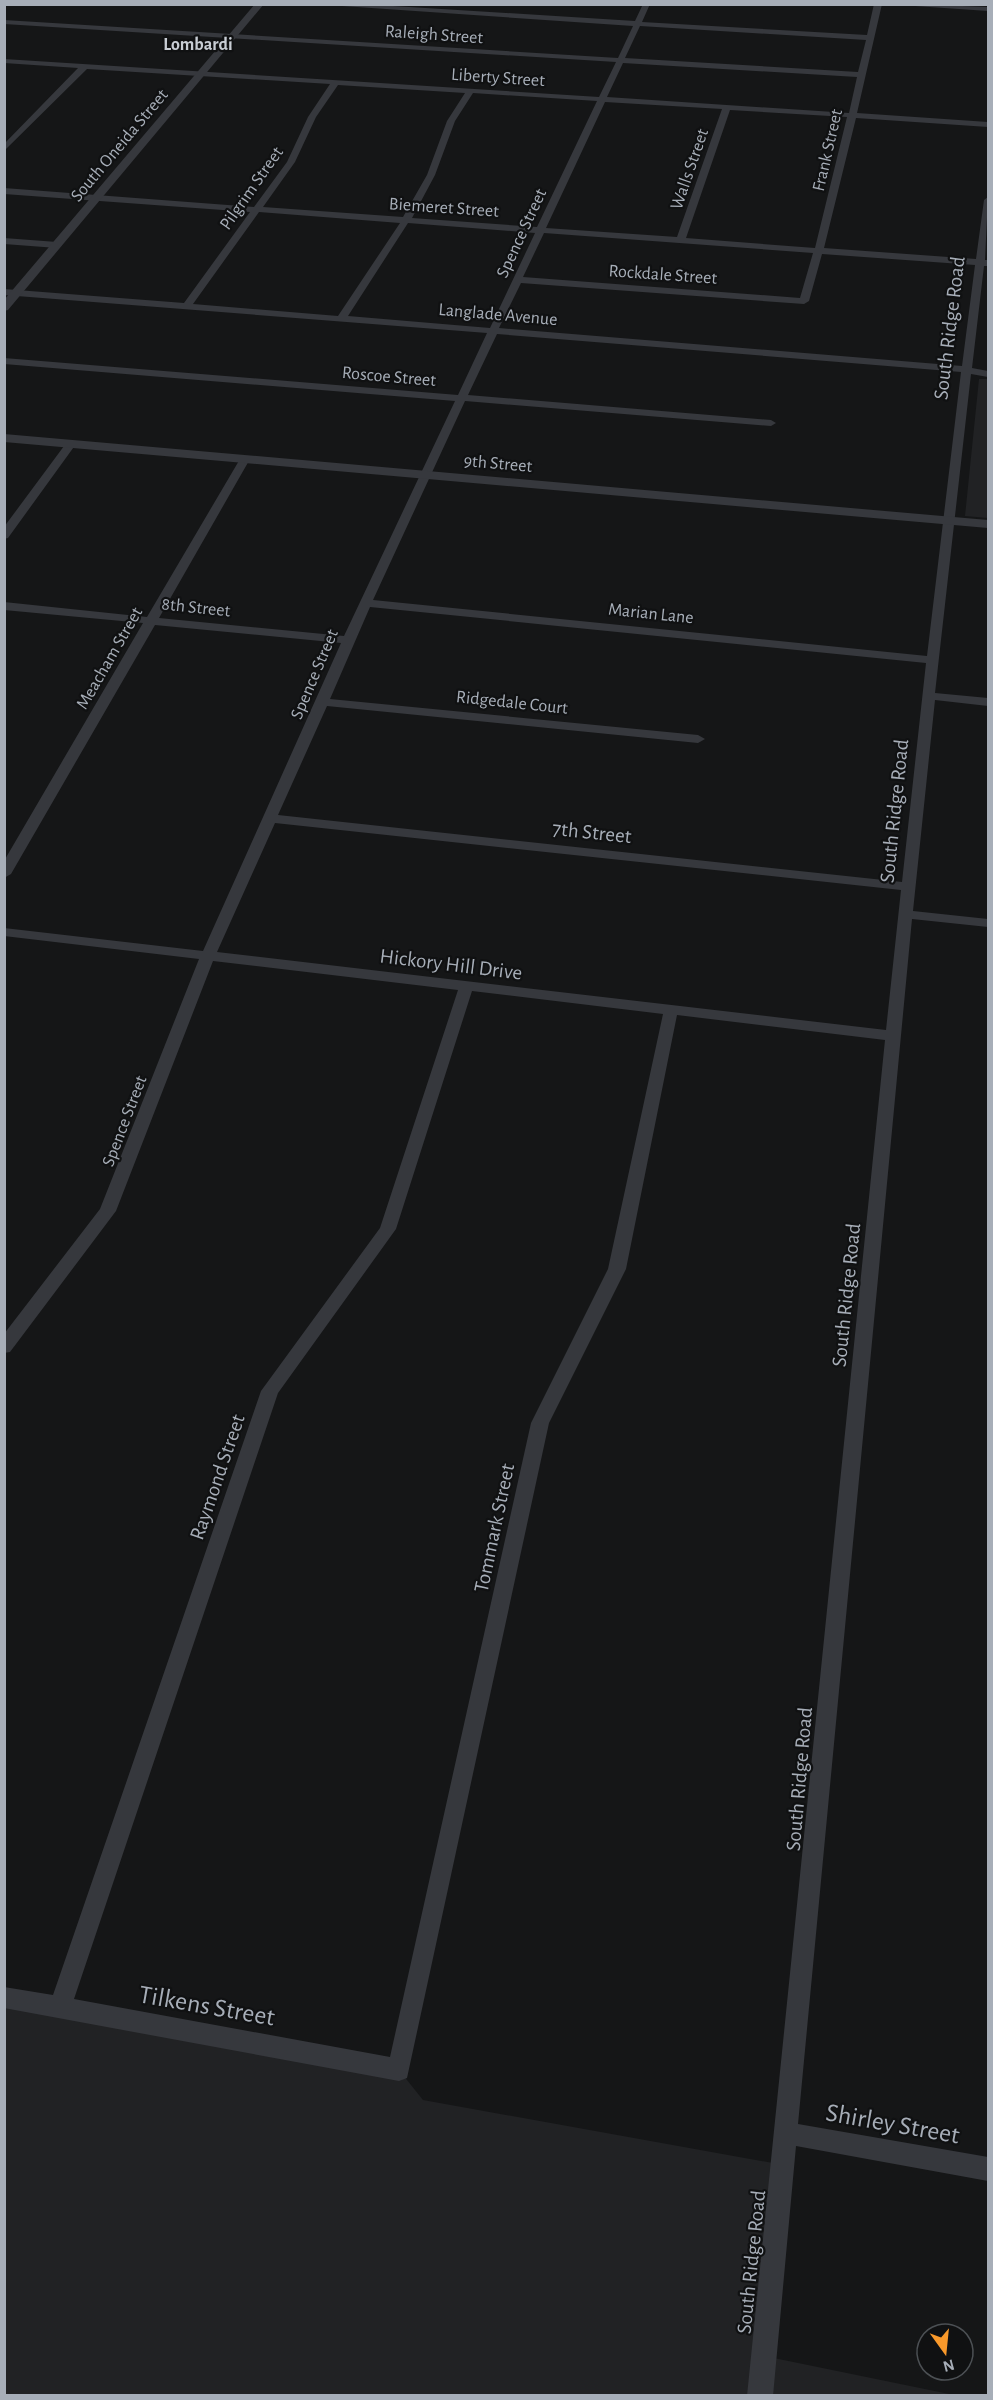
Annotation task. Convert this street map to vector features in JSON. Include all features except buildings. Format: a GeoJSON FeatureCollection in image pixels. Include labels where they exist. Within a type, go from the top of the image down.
{"type":"FeatureCollection","features":[{"type":"Feature","properties":{"kind":"street","name":"South Oneida Street"},"geometry":{"type":"LineString","coordinates":[[4,308],[260,4]]}},
{"type":"Feature","properties":{"kind":"street"},"geometry":{"type":"LineString","coordinates":[[316,4],[870,38]]}},
{"type":"Feature","properties":{"kind":"street","name":"Spence Street"},"geometry":{"type":"LineString","coordinates":[[4,1347],[108,1211],[208,956],[323,702],[348,640],[543,230],[647,4]]}},
{"type":"Feature","properties":{"kind":"street","name":"Frank Street"},"geometry":{"type":"LineString","coordinates":[[804,301],[819,250],[878,4]]}},
{"type":"Feature","properties":{"kind":"street"},"geometry":{"type":"LineString","coordinates":[[915,4],[988,9]]}},
{"type":"Feature","properties":{"kind":"street","name":"Raleigh Street"},"geometry":{"type":"LineString","coordinates":[[4,22],[861,75]]}},
{"type":"Feature","properties":{"kind":"street","name":"Liberty Street"},"geometry":{"type":"LineString","coordinates":[[4,61],[988,124]]}},
{"type":"Feature","properties":{"kind":"street"},"geometry":{"type":"LineString","coordinates":[[4,149],[85,66]]}},
{"type":"Feature","properties":{"kind":"street","name":"Pilgrim Street"},"geometry":{"type":"LineString","coordinates":[[186,307],[291,162],[312,117],[335,83]]}},
{"type":"Feature","properties":{"kind":"street"},"geometry":{"type":"LineString","coordinates":[[341,319],[406,220],[431,175],[450,121],[470,92]]}},
{"type":"Feature","properties":{"kind":"street","name":"Walls Street"},"geometry":{"type":"LineString","coordinates":[[681,240],[727,108]]}},
{"type":"Feature","properties":{"kind":"street","name":"Biemeret Street"},"geometry":{"type":"LineString","coordinates":[[4,191],[984,262]]}},
{"type":"Feature","properties":{"kind":"street","name":"South Ridge Road"},"geometry":{"type":"LineString","coordinates":[[760,2396],[893,1036],[948,521],[966,370],[984,262],[988,200]]}},
{"type":"Feature","properties":{"kind":"street"},"geometry":{"type":"LineString","coordinates":[[4,241],[57,245]]}},
{"type":"Feature","properties":{"kind":"street","name":"Rockdale Street"},"geometry":{"type":"LineString","coordinates":[[519,280],[804,301]]}},
{"type":"Feature","properties":{"kind":"street","name":"Langlade Avenue"},"geometry":{"type":"LineString","coordinates":[[4,292],[966,370],[988,374]]}},
{"type":"Feature","properties":{"kind":"street","name":"Roscoe Street"},"geometry":{"type":"LineString","coordinates":[[4,361],[771,423]]}},
{"type":"Feature","properties":{"kind":"street","name":"9th Street"},"geometry":{"type":"LineString","coordinates":[[4,438],[988,525]]}},
{"type":"Feature","properties":{"kind":"street"},"geometry":{"type":"LineString","coordinates":[[4,536],[71,444]]}},
{"type":"Feature","properties":{"kind":"street","name":"Meacham Street"},"geometry":{"type":"LineString","coordinates":[[4,874],[245,459]]}},
{"type":"Feature","properties":{"kind":"street","name":"Marian Lane"},"geometry":{"type":"LineString","coordinates":[[366,603],[933,660]]}},
{"type":"Feature","properties":{"kind":"street","name":"8th Street"},"geometry":{"type":"LineString","coordinates":[[4,606],[348,640]]}},
{"type":"Feature","properties":{"kind":"street"},"geometry":{"type":"LineString","coordinates":[[929,696],[988,702]]}},
{"type":"Feature","properties":{"kind":"street","name":"Ridgedale Court"},"geometry":{"type":"LineString","coordinates":[[323,702],[698,739]]}},
{"type":"Feature","properties":{"kind":"street","name":"7th Street"},"geometry":{"type":"LineString","coordinates":[[270,818],[909,887]]}},
{"type":"Feature","properties":{"kind":"street"},"geometry":{"type":"LineString","coordinates":[[906,914],[988,923]]}},
{"type":"Feature","properties":{"kind":"street","name":"Hickory Hill Drive"},"geometry":{"type":"LineString","coordinates":[[4,932],[893,1036]]}},
{"type":"Feature","properties":{"kind":"street","name":"Raymond Street"},"geometry":{"type":"LineString","coordinates":[[60,2007],[270,1391],[388,1229],[466,987]]}},
{"type":"Feature","properties":{"kind":"street","name":"Tommark Street"},"geometry":{"type":"LineString","coordinates":[[399,2070],[540,1423],[617,1269],[670,1010]]}},
{"type":"Feature","properties":{"kind":"street","name":"Tilkens Street"},"geometry":{"type":"LineString","coordinates":[[4,1997],[399,2070]]}},
{"type":"Feature","properties":{"kind":"street","name":"Shirley Street"},"geometry":{"type":"LineString","coordinates":[[787,2133],[988,2169]]}},
{"type":"Feature","properties":{"kind":"shaded area"},"geometry":{"type":"Polygon","coordinates":[[[979,379],[988,379],[988,518],[965,516],[979,379]]]}},
{"type":"Feature","properties":{"kind":"shaded area"},"geometry":{"type":"Polygon","coordinates":[[[4,1997],[399,2070],[423,2100],[784,2165],[764,2356],[954,2395],[5,2395],[4,1997]]]}},
{"type":"Feature","properties":{"kind":"district","name":"Lombardi"},"geometry":{"type":"Point","coordinates":[198,44]}}]}
